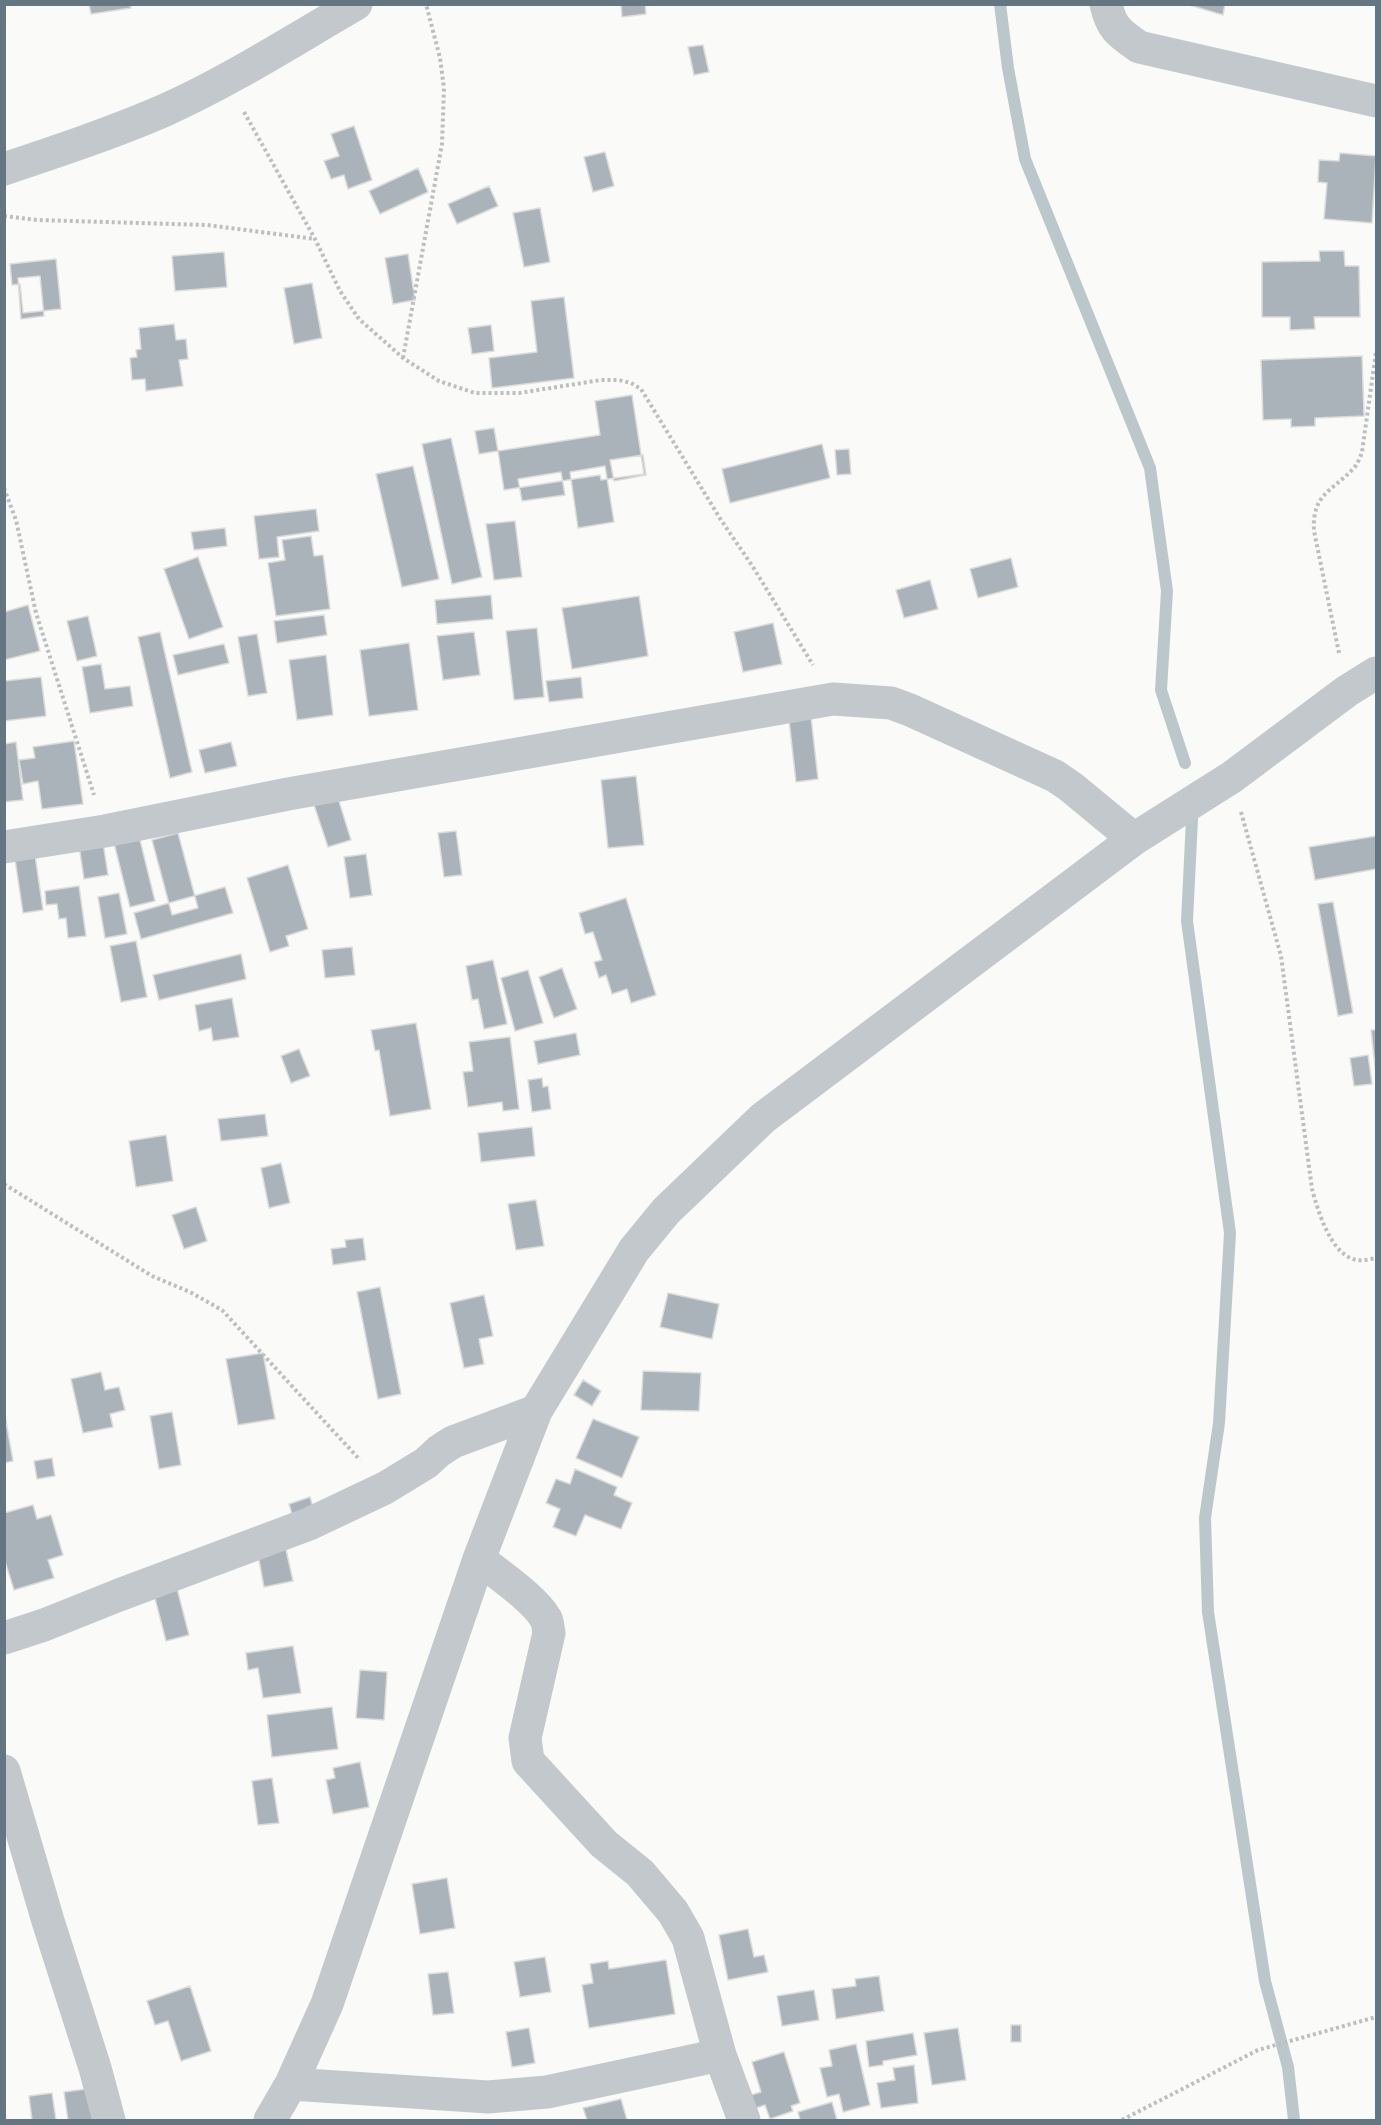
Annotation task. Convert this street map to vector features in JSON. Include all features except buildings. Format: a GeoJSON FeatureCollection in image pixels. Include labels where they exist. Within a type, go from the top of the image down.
{"type":"FeatureCollection","features":[{"type":"Feature","properties":{"kind":"street"},"geometry":{"type":"LineString","coordinates":[[4,169],[98,137],[165,110],[226,80],[356,4]]}},
{"type":"Feature","properties":{"kind":"street"},"geometry":{"type":"LineString","coordinates":[[1106,4],[1110,22],[1120,34],[1138,47],[1377,101]]}},
{"type":"Feature","properties":{"kind":"street"},"geometry":{"type":"LineString","coordinates":[[270,2121],[291,2084],[327,2004],[479,1559],[536,1411],[634,1250],[666,1211],[763,1118],[1134,839],[1232,777],[1347,691],[1377,674]]}},
{"type":"Feature","properties":{"kind":"street"},"geometry":{"type":"LineString","coordinates":[[4,847],[105,831],[288,794],[832,699],[891,703],[1054,776],[1071,787],[1134,839]]}},
{"type":"Feature","properties":{"kind":"street"},"geometry":{"type":"LineString","coordinates":[[4,1638],[44,1625],[309,1524],[385,1488],[426,1463],[453,1442],[536,1411]]}},
{"type":"Feature","properties":{"kind":"street"},"geometry":{"type":"LineString","coordinates":[[479,1559],[514,1587],[547,1620],[549,1633],[525,1738],[528,1761],[604,1844],[640,1873],[673,1912],[688,1938],[720,2055],[744,2121]]}},
{"type":"Feature","properties":{"kind":"street"},"geometry":{"type":"LineString","coordinates":[[4,1771],[48,1921],[95,2068],[109,2121]]}},
{"type":"Feature","properties":{"kind":"street"},"geometry":{"type":"LineString","coordinates":[[291,2084],[488,2097],[547,2092],[720,2055]]}},
{"type":"Feature","properties":{"kind":"path"},"geometry":{"type":"LineString","coordinates":[[403,358],[442,144],[444,88],[440,58],[426,4]]}},
{"type":"Feature","properties":{"kind":"path"},"geometry":{"type":"LineString","coordinates":[[226,80],[315,239],[340,291],[359,319],[403,358],[439,381],[475,393],[519,393],[601,380],[619,380],[641,389],[721,520],[789,623],[832,699]]}},
{"type":"Feature","properties":{"kind":"path"},"geometry":{"type":"LineString","coordinates":[[4,216],[87,222],[207,225],[315,239]]}},
{"type":"Feature","properties":{"kind":"path"},"geometry":{"type":"LineString","coordinates":[[1347,691],[1314,531],[1314,511],[1324,494],[1355,468],[1362,453],[1377,352]]}},
{"type":"Feature","properties":{"kind":"path"},"geometry":{"type":"LineString","coordinates":[[4,488],[16,520],[36,614],[105,831]]}},
{"type":"Feature","properties":{"kind":"path"},"geometry":{"type":"LineString","coordinates":[[1232,777],[1270,920],[1278,940],[1312,1189],[1317,1210],[1327,1233],[1343,1254],[1357,1260],[1377,1258]]}},
{"type":"Feature","properties":{"kind":"path"},"geometry":{"type":"LineString","coordinates":[[4,1184],[152,1276],[190,1292],[222,1310],[385,1488]]}},
{"type":"Feature","properties":{"kind":"path"},"geometry":{"type":"LineString","coordinates":[[1122,2121],[1258,2050],[1377,2017]]}},
{"type":"Feature","properties":{"kind":"waterway"},"geometry":{"type":"LineString","coordinates":[[1000,4],[1008,68],[1025,159],[1150,468],[1167,591],[1161,690],[1185,763]]}},
{"type":"Feature","properties":{"kind":"waterway"},"geometry":{"type":"LineString","coordinates":[[1192,819],[1187,921],[1230,1233],[1219,1423],[1205,1518],[1208,1612],[1265,1981],[1288,2067],[1294,2120]]}}]}
